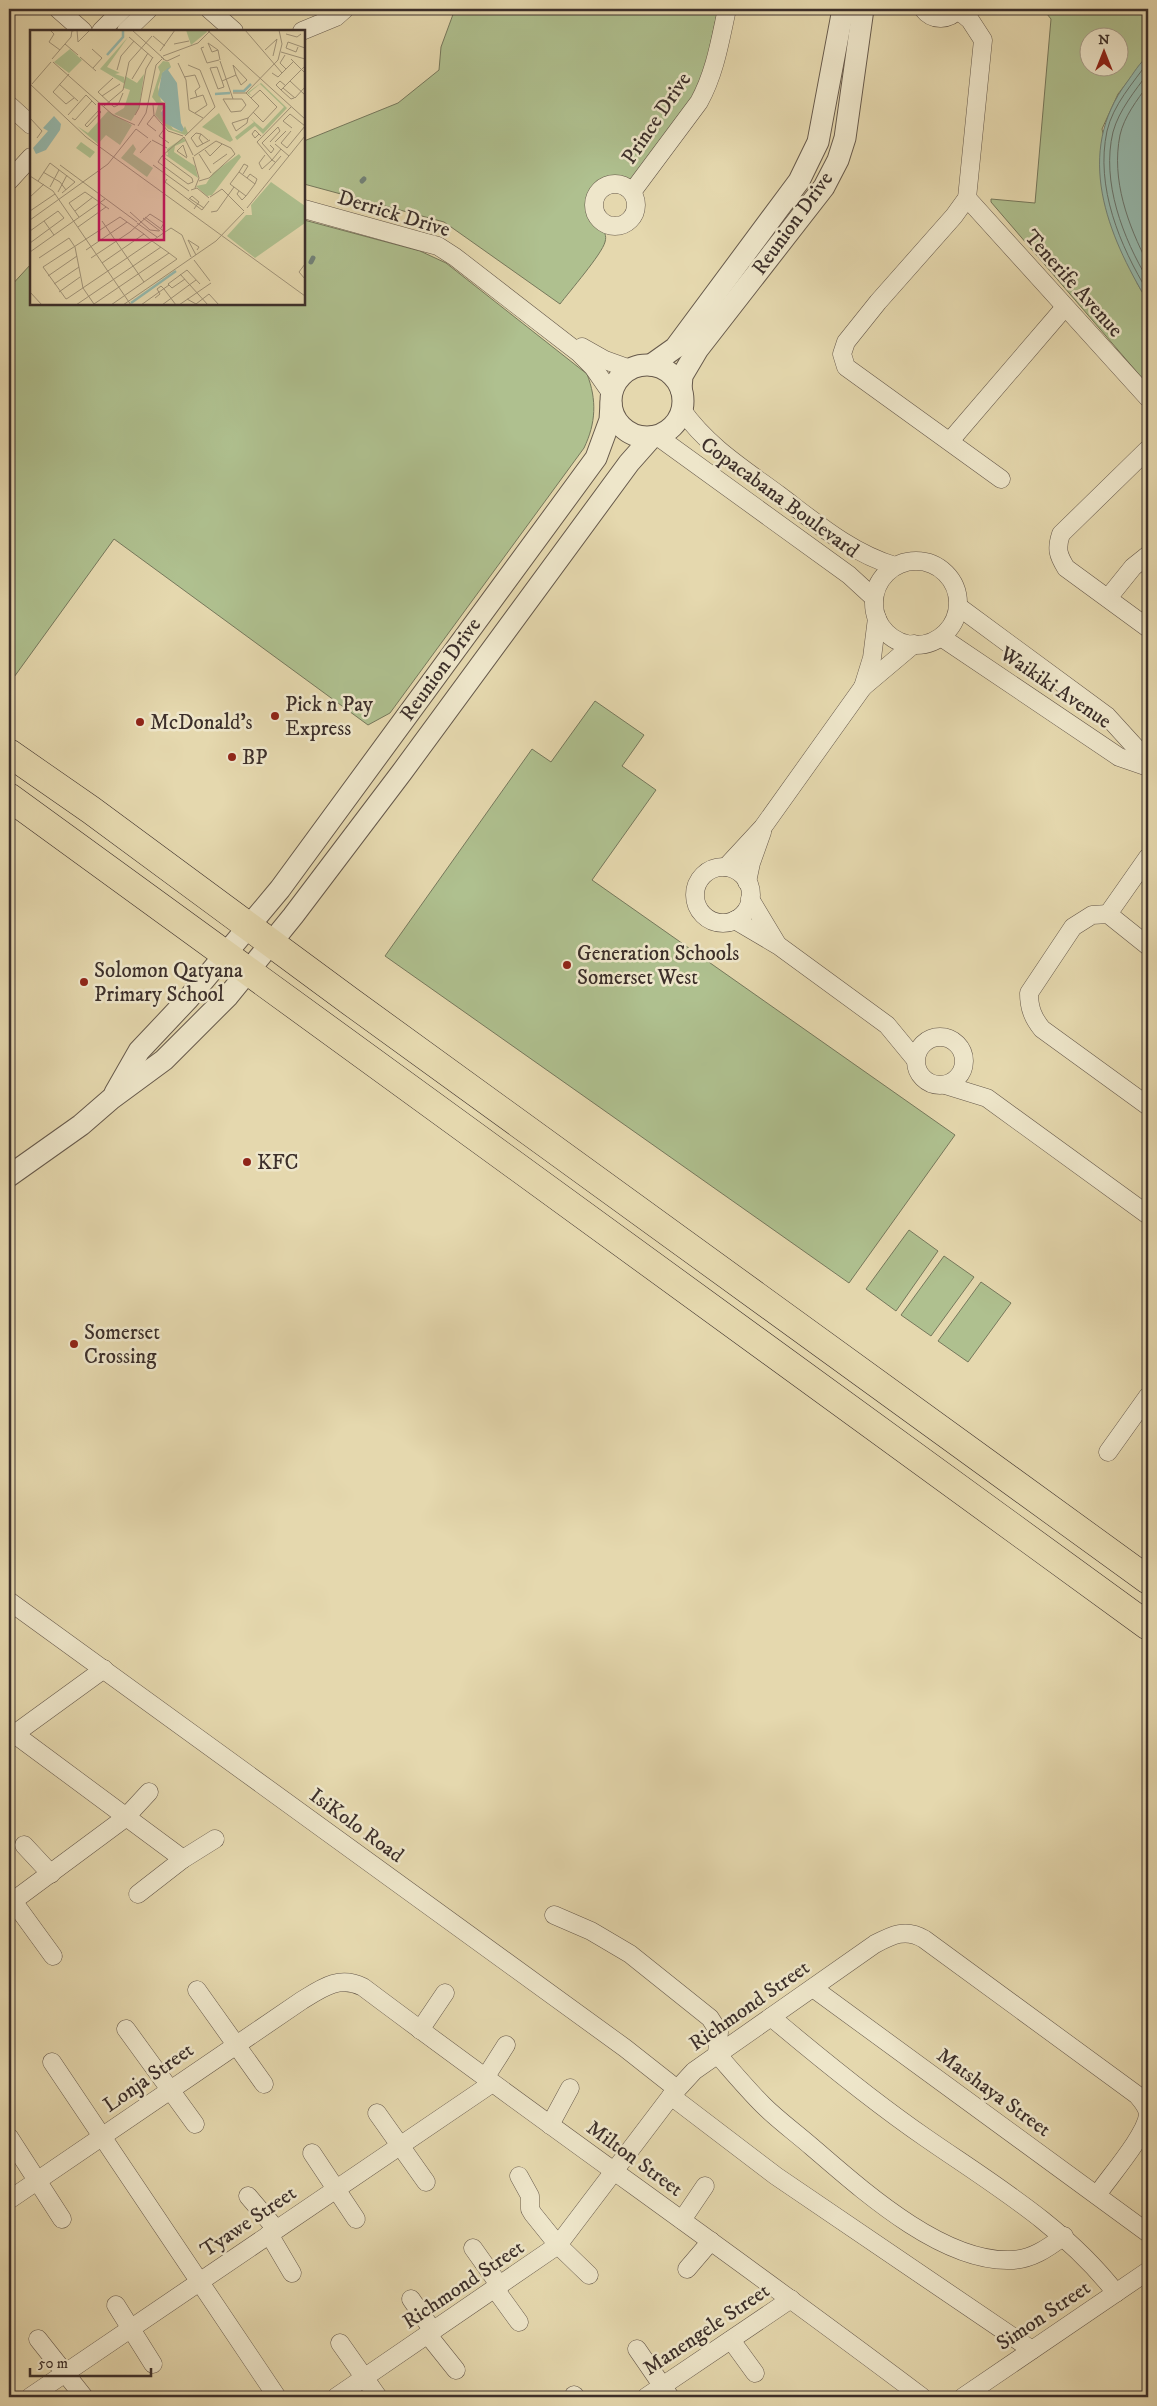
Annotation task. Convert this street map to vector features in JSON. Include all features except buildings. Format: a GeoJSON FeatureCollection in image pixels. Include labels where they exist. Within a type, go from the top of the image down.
{"type":"FeatureCollection","features":[{"type":"Feature","properties":{"kind":"highway"},"geometry":{"type":"LineString","coordinates":[[9,753],[91,810],[271,943],[1148,1580]]}},
{"type":"Feature","properties":{"kind":"highway"},"geometry":{"type":"LineString","coordinates":[[9,798],[1148,1626]]}},
{"type":"Feature","properties":{"kind":"street"},"geometry":{"type":"LineString","coordinates":[[58,9],[82,30]]}},
{"type":"Feature","properties":{"kind":"street"},"geometry":{"type":"LineString","coordinates":[[102,30],[123,9]]}},
{"type":"Feature","properties":{"kind":"street"},"geometry":{"type":"LineString","coordinates":[[127,30],[149,9]]}},
{"type":"Feature","properties":{"kind":"street"},"geometry":{"type":"LineString","coordinates":[[209,9],[233,30]]}},
{"type":"Feature","properties":{"kind":"street"},"geometry":{"type":"LineString","coordinates":[[304,30],[336,17],[345,9]]}},
{"type":"Feature","properties":{"kind":"street","name":"Prince Drive"},"geometry":{"type":"LineString","coordinates":[[632,192],[699,102],[707,88],[715,64],[726,9]]}},
{"type":"Feature","properties":{"kind":"street","name":"Reunion Drive"},"geometry":{"type":"LineString","coordinates":[[651,365],[675,348],[793,189],[812,158],[822,126],[843,9]]}},
{"type":"Feature","properties":{"kind":"street","name":"Reunion Drive"},"geometry":{"type":"LineString","coordinates":[[681,400],[682,376],[698,349],[824,186],[838,160],[845,138],[864,9]]}},
{"type":"Feature","properties":{"kind":"street"},"geometry":{"type":"LineString","coordinates":[[923,9],[931,16],[938,18],[945,18],[958,9],[970,20],[983,40],[967,198],[954,216],[878,302],[846,342],[842,354],[846,367],[1001,478]]}},
{"type":"Feature","properties":{"kind":"street"},"geometry":{"type":"LineString","coordinates":[[9,105],[30,124]]}},
{"type":"Feature","properties":{"kind":"street"},"geometry":{"type":"LineString","coordinates":[[9,181],[30,158]]}},
{"type":"Feature","properties":{"kind":"street","name":"Tenerife Avenue"},"geometry":{"type":"LineString","coordinates":[[967,198],[1148,398]]}},
{"type":"Feature","properties":{"kind":"street","name":"Derrick Drive"},"geometry":{"type":"LineString","coordinates":[[305,209],[438,246],[455,257],[588,362],[611,398]]}},
{"type":"Feature","properties":{"kind":"street"},"geometry":{"type":"LineString","coordinates":[[950,441],[1065,307]]}},
{"type":"Feature","properties":{"kind":"street","name":"Derrick Drive"},"geometry":{"type":"LineString","coordinates":[[539,322],[593,354],[630,369]]}},
{"type":"Feature","properties":{"kind":"street"},"geometry":{"type":"LineString","coordinates":[[651,365],[667,371],[676,379],[681,400],[673,426],[654,436],[635,435],[627,431],[615,419],[611,398],[618,379],[630,369],[651,365]]}},
{"type":"Feature","properties":{"kind":"street","name":"Reunion Drive"},"geometry":{"type":"LineString","coordinates":[[111,1100],[139,1051],[225,956],[280,889],[596,458],[610,420],[611,398]]}},
{"type":"Feature","properties":{"kind":"street","name":"Copacabana Boulevard"},"geometry":{"type":"LineString","coordinates":[[681,400],[701,436],[714,447],[857,551],[895,566]]}},
{"type":"Feature","properties":{"kind":"street","name":"Reunion Drive"},"geometry":{"type":"LineString","coordinates":[[9,1176],[81,1125],[164,1060],[228,996],[402,772],[630,463],[654,436]]}},
{"type":"Feature","properties":{"kind":"street","name":"Copacabana Boulevard"},"geometry":{"type":"LineString","coordinates":[[654,436],[849,575],[874,598]]}},
{"type":"Feature","properties":{"kind":"street"},"geometry":{"type":"LineString","coordinates":[[1148,449],[1061,534],[1057,546],[1059,556],[1066,568],[1148,628]]}},
{"type":"Feature","properties":{"kind":"street"},"geometry":{"type":"LineString","coordinates":[[1108,598],[1133,567],[1148,555]]}},
{"type":"Feature","properties":{"kind":"street"},"geometry":{"type":"LineString","coordinates":[[862,687],[872,658],[877,618],[874,598],[881,579],[895,566],[917,560],[930,563],[942,569],[952,580],[958,592],[959,607],[955,620],[941,637],[922,645],[894,639],[884,630],[877,618]]}},
{"type":"Feature","properties":{"kind":"street","name":"Waikiki Avenue"},"geometry":{"type":"LineString","coordinates":[[959,607],[1107,716],[1148,760]]}},
{"type":"Feature","properties":{"kind":"street","name":"Waikiki Avenue"},"geometry":{"type":"LineString","coordinates":[[941,637],[1119,757],[1148,767]]}},
{"type":"Feature","properties":{"kind":"street"},"geometry":{"type":"LineString","coordinates":[[726,867],[764,827],[862,687],[914,644]]}},
{"type":"Feature","properties":{"kind":"street"},"geometry":{"type":"LineString","coordinates":[[764,827],[751,863],[749,890],[742,915],[735,920],[716,922],[708,918],[696,904],[695,895],[701,878],[717,868],[726,867],[742,874],[749,890],[779,946]]}},
{"type":"Feature","properties":{"kind":"street"},"geometry":{"type":"LineString","coordinates":[[1108,914],[1148,857]]}},
{"type":"Feature","properties":{"kind":"street"},"geometry":{"type":"LineString","coordinates":[[1148,946],[1108,914],[1092,916],[1073,926],[1029,993],[1029,1001],[1034,1019],[1042,1029],[1148,1106]]}},
{"type":"Feature","properties":{"kind":"street"},"geometry":{"type":"LineString","coordinates":[[735,920],[779,946],[887,1025],[915,1059],[919,1074],[924,1080],[938,1086],[945,1085],[958,1077],[964,1064]]}},
{"type":"Feature","properties":{"kind":"street"},"geometry":{"type":"LineString","coordinates":[[887,1025],[928,1040]]}},
{"type":"Feature","properties":{"kind":"street"},"geometry":{"type":"LineString","coordinates":[[915,1059],[919,1048],[928,1040],[943,1037],[955,1042],[962,1052],[964,1064],[987,1098]]}},
{"type":"Feature","properties":{"kind":"street"},"geometry":{"type":"LineString","coordinates":[[945,1085],[987,1098],[1148,1215]]}},
{"type":"Feature","properties":{"kind":"street"},"geometry":{"type":"LineString","coordinates":[[1108,1452],[1148,1396]]}},
{"type":"Feature","properties":{"kind":"street","name":"IsiKolo Road"},"geometry":{"type":"LineString","coordinates":[[9,1600],[616,2042],[776,2176],[1032,2350]]}},
{"type":"Feature","properties":{"kind":"street"},"geometry":{"type":"LineString","coordinates":[[104,1670],[10,1734],[183,1859]]}},
{"type":"Feature","properties":{"kind":"street"},"geometry":{"type":"LineString","coordinates":[[52,1956],[11,1903],[125,1818],[149,1792]]}},
{"type":"Feature","properties":{"kind":"street"},"geometry":{"type":"LineString","coordinates":[[138,1894],[183,1859],[215,1839]]}},
{"type":"Feature","properties":{"kind":"street"},"geometry":{"type":"LineString","coordinates":[[24,1845],[51,1874]]}},
{"type":"Feature","properties":{"kind":"street"},"geometry":{"type":"LineString","coordinates":[[554,1915],[591,1931],[630,1954],[710,2018],[719,2032],[717,2054],[764,2106],[867,2194],[905,2222],[957,2248],[988,2258],[1009,2260],[1035,2255],[1064,2236]]}},
{"type":"Feature","properties":{"kind":"street","name":"Richmond Street"},"geometry":{"type":"LineString","coordinates":[[336,2397],[558,2245],[674,2092],[703,2064],[875,1944],[893,1934],[916,1934],[1138,2094],[1145,2104],[1148,2113],[1145,2128],[1097,2194]]}},
{"type":"Feature","properties":{"kind":"street","name":"Milton Street"},"geometry":{"type":"LineString","coordinates":[[314,1993],[338,1981],[355,1983],[791,2299],[922,2397]]}},
{"type":"Feature","properties":{"kind":"street","name":"Matshaya Street"},"geometry":{"type":"LineString","coordinates":[[813,1988],[1148,2233]]}},
{"type":"Feature","properties":{"kind":"street"},"geometry":{"type":"LineString","coordinates":[[198,1990],[264,2084]]}},
{"type":"Feature","properties":{"kind":"street","name":"Lonja Street"},"geometry":{"type":"LineString","coordinates":[[9,2200],[236,2044],[314,1993]]}},
{"type":"Feature","properties":{"kind":"street"},"geometry":{"type":"LineString","coordinates":[[420,2030],[445,1993]]}},
{"type":"Feature","properties":{"kind":"street"},"geometry":{"type":"LineString","coordinates":[[771,2017],[888,2112],[959,2159],[1064,2236],[1095,2266],[1116,2292]]}},
{"type":"Feature","properties":{"kind":"street"},"geometry":{"type":"LineString","coordinates":[[126,2029],[195,2124]]}},
{"type":"Feature","properties":{"kind":"street"},"geometry":{"type":"LineString","coordinates":[[488,2081],[506,2045]]}},
{"type":"Feature","properties":{"kind":"street"},"geometry":{"type":"LineString","coordinates":[[52,2062],[277,2397]]}},
{"type":"Feature","properties":{"kind":"street","name":"Tyawe Street"},"geometry":{"type":"LineString","coordinates":[[30,2397],[400,2146],[488,2081]]}},
{"type":"Feature","properties":{"kind":"street"},"geometry":{"type":"LineString","coordinates":[[550,2125],[570,2088]]}},
{"type":"Feature","properties":{"kind":"street"},"geometry":{"type":"LineString","coordinates":[[377,2113],[426,2182]]}},
{"type":"Feature","properties":{"kind":"street"},"geometry":{"type":"LineString","coordinates":[[9,2137],[62,2219]]}},
{"type":"Feature","properties":{"kind":"street"},"geometry":{"type":"LineString","coordinates":[[312,2153],[356,2219]]}},
{"type":"Feature","properties":{"kind":"street"},"geometry":{"type":"LineString","coordinates":[[519,2176],[530,2196],[530,2209],[558,2245],[589,2275]]}},
{"type":"Feature","properties":{"kind":"street"},"geometry":{"type":"LineString","coordinates":[[682,2220],[705,2186]]}},
{"type":"Feature","properties":{"kind":"street"},"geometry":{"type":"LineString","coordinates":[[248,2196],[272,2232],[292,2273]]}},
{"type":"Feature","properties":{"kind":"street"},"geometry":{"type":"LineString","coordinates":[[687,2269],[711,2241]]}},
{"type":"Feature","properties":{"kind":"street"},"geometry":{"type":"LineString","coordinates":[[473,2248],[520,2322]]}},
{"type":"Feature","properties":{"kind":"street","name":"Simon Street"},"geometry":{"type":"LineString","coordinates":[[963,2397],[1148,2271]]}},
{"type":"Feature","properties":{"kind":"street"},"geometry":{"type":"LineString","coordinates":[[411,2299],[456,2370]]}},
{"type":"Feature","properties":{"kind":"street","name":"Manengele Street"},"geometry":{"type":"LineString","coordinates":[[646,2397],[666,2392],[731,2340],[791,2299]]}},
{"type":"Feature","properties":{"kind":"street"},"geometry":{"type":"LineString","coordinates":[[116,2305],[153,2364]]}},
{"type":"Feature","properties":{"kind":"street"},"geometry":{"type":"LineString","coordinates":[[38,2339],[84,2397]]}},
{"type":"Feature","properties":{"kind":"street"},"geometry":{"type":"LineString","coordinates":[[731,2340],[755,2373]]}},
{"type":"Feature","properties":{"kind":"street"},"geometry":{"type":"LineString","coordinates":[[340,2343],[378,2397]]}},
{"type":"Feature","properties":{"kind":"street"},"geometry":{"type":"LineString","coordinates":[[637,2349],[666,2392]]}},
{"type":"Feature","properties":{"kind":"green space"},"geometry":{"type":"Polygon","coordinates":[[[455,9],[718,9],[706,65],[693,97],[631,181],[623,179],[607,180],[594,189],[590,204],[591,213],[605,234],[605,242],[592,264],[560,304],[444,222],[305,184],[305,141],[398,103],[439,70],[441,47],[455,9]]]}},
{"type":"Feature","properties":{"kind":"green space"},"geometry":{"type":"Polygon","coordinates":[[[1043,9],[1148,9],[1148,56],[1118,94],[1102,129],[1137,283],[1148,302],[1148,385],[991,202],[991,199],[1035,203],[1051,19],[1043,9]]]}},
{"type":"Feature","properties":{"kind":"green space"},"geometry":{"type":"Polygon","coordinates":[[[305,220],[420,251],[446,263],[587,374],[594,402],[591,430],[584,448],[390,713],[368,725],[114,539],[9,684],[9,288],[30,265],[30,305],[305,305],[305,220]]]}},
{"type":"Feature","properties":{"kind":"green space"},"geometry":{"type":"Polygon","coordinates":[[[595,701],[644,735],[622,766],[656,790],[592,880],[955,1135],[849,1283],[385,956],[532,749],[551,762],[595,701]]]}},
{"type":"Feature","properties":{"kind":"green space"},"geometry":{"type":"Polygon","coordinates":[[[909,1230],[938,1251],[896,1311],[866,1289],[909,1230]]]}},
{"type":"Feature","properties":{"kind":"green space"},"geometry":{"type":"Polygon","coordinates":[[[944,1256],[974,1277],[931,1336],[901,1315],[944,1256]]]}},
{"type":"Feature","properties":{"kind":"green space"},"geometry":{"type":"Polygon","coordinates":[[[981,1282],[1011,1303],[968,1362],[938,1341],[981,1282]]]}},
{"type":"Feature","properties":{"kind":"water"},"geometry":{"type":"Polygon","coordinates":[[[1148,56],[1148,302],[1120,249],[1109,221],[1102,193],[1100,165],[1102,137],[1111,109],[1139,65],[1148,56]]]}},
{"type":"Feature","properties":{"kind":"waterway"},"geometry":{"type":"LineString","coordinates":[[311,262],[313,258]]}},
{"type":"Feature","properties":{"kind":"place","name":"Pick n Pay Express"},"geometry":{"type":"Point","coordinates":[275,716]}},
{"type":"Feature","properties":{"kind":"place","name":"McDonald's"},"geometry":{"type":"Point","coordinates":[140,722]}},
{"type":"Feature","properties":{"kind":"place","name":"BP"},"geometry":{"type":"Point","coordinates":[232,757]}},
{"type":"Feature","properties":{"kind":"place","name":"Generation Schools Somerset West"},"geometry":{"type":"Point","coordinates":[567,965]}},
{"type":"Feature","properties":{"kind":"place","name":"Solomon Qatyana Primary School"},"geometry":{"type":"Point","coordinates":[84,982]}},
{"type":"Feature","properties":{"kind":"place","name":"KFC"},"geometry":{"type":"Point","coordinates":[247,1162]}},
{"type":"Feature","properties":{"kind":"place","name":"Somerset Crossing"},"geometry":{"type":"Point","coordinates":[74,1344]}}]}
